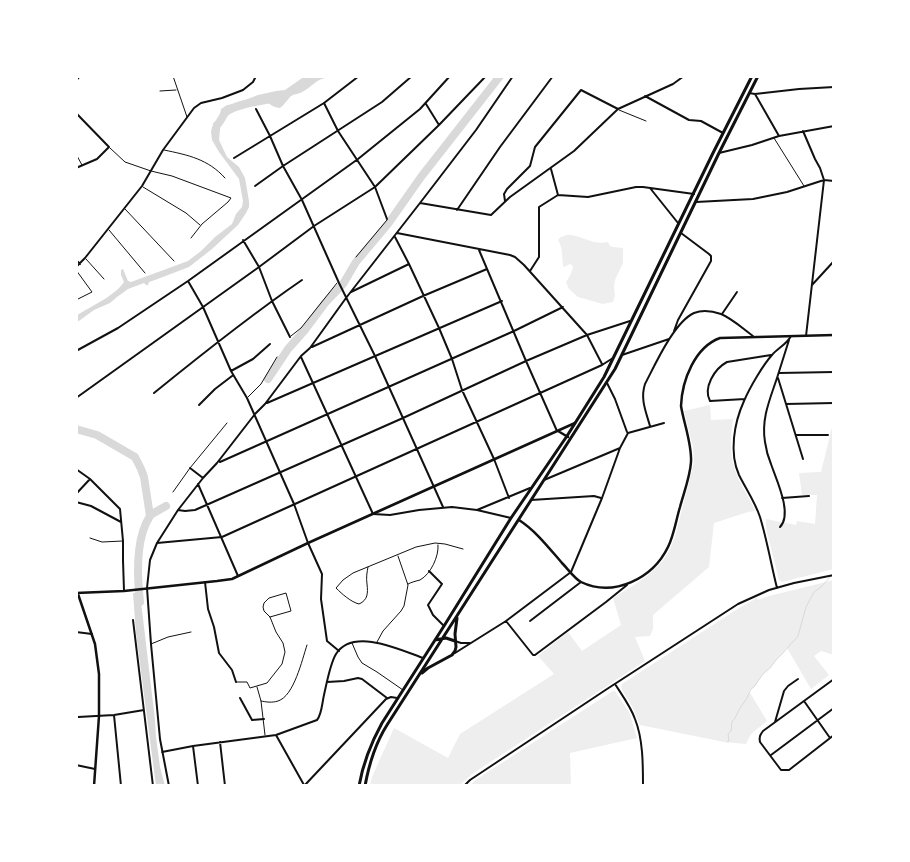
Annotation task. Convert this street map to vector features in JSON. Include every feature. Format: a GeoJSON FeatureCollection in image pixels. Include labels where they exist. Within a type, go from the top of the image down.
{"type":"FeatureCollection","features":[{"type":"Feature","properties":{"kind":"main road"},"geometry":{"type":"LineString","coordinates":[[359,786],[366,756],[382,723],[511,518],[567,436],[604,377],[752,76]]}},
{"type":"Feature","properties":{"kind":"main road"},"geometry":{"type":"LineString","coordinates":[[365,786],[372,759],[382,734],[607,383],[758,76]]}},
{"type":"Feature","properties":{"kind":"main road"},"geometry":{"type":"LineString","coordinates":[[417,679],[428,668],[452,655],[456,649],[455,629],[458,615]]}},
{"type":"Feature","properties":{"kind":"main road"},"geometry":{"type":"LineString","coordinates":[[435,640],[449,638],[455,642]]}},
{"type":"Feature","properties":{"kind":"street"},"geometry":{"type":"LineString","coordinates":[[76,81],[80,76]]}},
{"type":"Feature","properties":{"kind":"street"},"geometry":{"type":"LineString","coordinates":[[76,268],[86,258],[142,186],[152,172],[163,150],[194,108],[202,103],[243,90],[253,82],[256,76]]}},
{"type":"Feature","properties":{"kind":"street"},"geometry":{"type":"LineString","coordinates":[[234,158],[324,103],[359,76]]}},
{"type":"Feature","properties":{"kind":"street"},"geometry":{"type":"LineString","coordinates":[[255,186],[382,102],[412,76]]}},
{"type":"Feature","properties":{"kind":"street"},"geometry":{"type":"LineString","coordinates":[[76,351],[118,328],[188,281],[358,159],[426,104],[450,76]]}},
{"type":"Feature","properties":{"kind":"street"},"geometry":{"type":"LineString","coordinates":[[76,398],[314,226],[375,187],[486,76]]}},
{"type":"Feature","properties":{"kind":"street"},"geometry":{"type":"LineString","coordinates":[[169,786],[162,752],[147,588],[150,560],[157,543],[178,510],[198,484],[265,404],[301,356],[310,348],[350,292],[476,130],[513,76]]}},
{"type":"Feature","properties":{"kind":"street"},"geometry":{"type":"LineString","coordinates":[[457,210],[500,147],[553,76]]}},
{"type":"Feature","properties":{"kind":"street"},"geometry":{"type":"LineString","coordinates":[[420,203],[490,216],[505,202],[574,151],[618,109],[673,84],[684,76]]}},
{"type":"Feature","properties":{"kind":"street"},"geometry":{"type":"LineString","coordinates":[[750,93],[834,87]]}},
{"type":"Feature","properties":{"kind":"street"},"geometry":{"type":"LineString","coordinates":[[505,202],[504,194],[507,189],[530,166],[536,147],[580,90],[618,109]]}},
{"type":"Feature","properties":{"kind":"street"},"geometry":{"type":"LineString","coordinates":[[755,94],[779,136]]}},
{"type":"Feature","properties":{"kind":"street"},"geometry":{"type":"LineString","coordinates":[[646,96],[690,120],[701,121],[723,133]]}},
{"type":"Feature","properties":{"kind":"street"},"geometry":{"type":"LineString","coordinates":[[324,103],[338,131],[375,187],[387,220]]}},
{"type":"Feature","properties":{"kind":"street"},"geometry":{"type":"LineString","coordinates":[[426,104],[439,125]]}},
{"type":"Feature","properties":{"kind":"street"},"geometry":{"type":"LineString","coordinates":[[256,109],[283,166],[302,200],[443,507]]}},
{"type":"Feature","properties":{"kind":"street"},"geometry":{"type":"LineString","coordinates":[[76,113],[109,147],[97,159],[76,168]]}},
{"type":"Feature","properties":{"kind":"street"},"geometry":{"type":"LineString","coordinates":[[719,153],[779,136],[834,126]]}},
{"type":"Feature","properties":{"kind":"street"},"geometry":{"type":"LineString","coordinates":[[803,131],[824,180],[806,336]]}},
{"type":"Feature","properties":{"kind":"street"},"geometry":{"type":"LineString","coordinates":[[551,169],[558,196]]}},
{"type":"Feature","properties":{"kind":"street"},"geometry":{"type":"LineString","coordinates":[[696,202],[753,199],[787,192],[824,180],[834,181]]}},
{"type":"Feature","properties":{"kind":"street"},"geometry":{"type":"LineString","coordinates":[[530,271],[539,257],[539,207],[558,196],[588,197],[636,187],[694,194]]}},
{"type":"Feature","properties":{"kind":"street"},"geometry":{"type":"LineString","coordinates":[[650,188],[679,223]]}},
{"type":"Feature","properties":{"kind":"street"},"geometry":{"type":"LineString","coordinates":[[397,233],[515,257],[530,271],[587,335],[602,364]]}},
{"type":"Feature","properties":{"kind":"street"},"geometry":{"type":"LineString","coordinates":[[674,332],[678,320],[711,260],[709,254],[681,233]]}},
{"type":"Feature","properties":{"kind":"street"},"geometry":{"type":"LineString","coordinates":[[394,236],[439,328],[462,390],[494,459],[509,498]]}},
{"type":"Feature","properties":{"kind":"street"},"geometry":{"type":"LineString","coordinates":[[243,240],[259,267],[272,301],[290,337]]}},
{"type":"Feature","properties":{"kind":"street"},"geometry":{"type":"LineString","coordinates":[[479,250],[556,431]]}},
{"type":"Feature","properties":{"kind":"street"},"geometry":{"type":"LineString","coordinates":[[76,260],[80,264]]}},
{"type":"Feature","properties":{"kind":"street"},"geometry":{"type":"LineString","coordinates":[[812,285],[834,261]]}},
{"type":"Feature","properties":{"kind":"street"},"geometry":{"type":"LineString","coordinates":[[350,292],[409,264]]}},
{"type":"Feature","properties":{"kind":"street"},"geometry":{"type":"LineString","coordinates":[[310,348],[423,296],[487,270]]}},
{"type":"Feature","properties":{"kind":"street"},"geometry":{"type":"LineString","coordinates":[[154,393],[218,342],[302,280]]}},
{"type":"Feature","properties":{"kind":"street"},"geometry":{"type":"LineString","coordinates":[[188,281],[203,307],[233,375],[255,414],[294,504],[322,574],[321,599],[327,638],[330,644],[339,651]]}},
{"type":"Feature","properties":{"kind":"street"},"geometry":{"type":"LineString","coordinates":[[722,314],[737,292]]}},
{"type":"Feature","properties":{"kind":"street"},"geometry":{"type":"LineString","coordinates":[[265,404],[502,302]]}},
{"type":"Feature","properties":{"kind":"street"},"geometry":{"type":"LineString","coordinates":[[217,463],[452,359],[563,307]]}},
{"type":"Feature","properties":{"kind":"street"},"geometry":{"type":"LineString","coordinates":[[650,426],[643,403],[643,390],[669,339],[683,321],[693,314],[711,311],[722,314],[753,336]]}},
{"type":"Feature","properties":{"kind":"street"},"geometry":{"type":"LineString","coordinates":[[178,510],[190,511],[207,504],[526,361],[587,335],[632,320]]}},
{"type":"Feature","properties":{"kind":"street"},"geometry":{"type":"LineString","coordinates":[[519,520],[536,534],[581,582],[597,587],[614,587],[636,580],[652,568],[664,555],[672,540],[691,461],[690,446],[681,406],[683,391],[691,366],[701,350],[712,340],[720,338],[834,335]]}},
{"type":"Feature","properties":{"kind":"street"},"geometry":{"type":"LineString","coordinates":[[780,527],[785,517],[779,483],[765,442],[764,416],[791,336]]}},
{"type":"Feature","properties":{"kind":"street"},"geometry":{"type":"LineString","coordinates":[[622,355],[669,339]]}},
{"type":"Feature","properties":{"kind":"street"},"geometry":{"type":"LineString","coordinates":[[776,588],[760,516],[740,476],[735,460],[734,439],[737,420],[745,399],[760,372],[772,355],[789,340]]}},
{"type":"Feature","properties":{"kind":"street"},"geometry":{"type":"LineString","coordinates":[[231,371],[253,359],[270,344]]}},
{"type":"Feature","properties":{"kind":"street"},"geometry":{"type":"LineString","coordinates":[[745,399],[712,402],[708,400],[711,379],[715,370],[727,362],[772,355]]}},
{"type":"Feature","properties":{"kind":"street"},"geometry":{"type":"LineString","coordinates":[[301,356],[326,415],[373,514]]}},
{"type":"Feature","properties":{"kind":"street"},"geometry":{"type":"LineString","coordinates":[[157,543],[222,537],[613,358]]}},
{"type":"Feature","properties":{"kind":"street"},"geometry":{"type":"LineString","coordinates":[[779,372],[834,372]]}},
{"type":"Feature","properties":{"kind":"street"},"geometry":{"type":"LineString","coordinates":[[198,405],[233,375]]}},
{"type":"Feature","properties":{"kind":"street"},"geometry":{"type":"LineString","coordinates":[[778,377],[802,459]]}},
{"type":"Feature","properties":{"kind":"street"},"geometry":{"type":"LineString","coordinates":[[452,655],[506,621],[570,572],[628,432],[607,383]]}},
{"type":"Feature","properties":{"kind":"street"},"geometry":{"type":"LineString","coordinates":[[786,404],[834,403]]}},
{"type":"Feature","properties":{"kind":"street"},"geometry":{"type":"LineString","coordinates":[[94,786],[99,716],[98,674],[95,644],[77,593],[132,590],[225,580],[238,576],[575,423]]}},
{"type":"Feature","properties":{"kind":"street"},"geometry":{"type":"LineString","coordinates":[[628,432],[664,423]]}},
{"type":"Feature","properties":{"kind":"street"},"geometry":{"type":"LineString","coordinates":[[556,431],[562,432],[571,440]]}},
{"type":"Feature","properties":{"kind":"street"},"geometry":{"type":"LineString","coordinates":[[795,435],[828,435]]}},
{"type":"Feature","properties":{"kind":"street"},"geometry":{"type":"LineString","coordinates":[[544,480],[620,448]]}},
{"type":"Feature","properties":{"kind":"street"},"geometry":{"type":"LineString","coordinates":[[190,468],[203,478]]}},
{"type":"Feature","properties":{"kind":"street"},"geometry":{"type":"LineString","coordinates":[[76,469],[90,479],[120,508],[124,590]]}},
{"type":"Feature","properties":{"kind":"street"},"geometry":{"type":"LineString","coordinates":[[76,494],[90,479]]}},
{"type":"Feature","properties":{"kind":"street"},"geometry":{"type":"LineString","coordinates":[[198,484],[238,576]]}},
{"type":"Feature","properties":{"kind":"street"},"geometry":{"type":"LineString","coordinates":[[477,510],[532,487]]}},
{"type":"Feature","properties":{"kind":"street"},"geometry":{"type":"LineString","coordinates":[[531,500],[594,496],[602,498]]}},
{"type":"Feature","properties":{"kind":"street"},"geometry":{"type":"LineString","coordinates":[[782,498],[809,496]]}},
{"type":"Feature","properties":{"kind":"street"},"geometry":{"type":"LineString","coordinates":[[76,502],[91,506],[121,522]]}},
{"type":"Feature","properties":{"kind":"street"},"geometry":{"type":"LineString","coordinates":[[373,514],[390,515],[413,510],[458,507],[511,518]]}},
{"type":"Feature","properties":{"kind":"street"},"geometry":{"type":"LineString","coordinates":[[429,571],[442,584],[428,605],[436,618],[444,626]]}},
{"type":"Feature","properties":{"kind":"street"},"geometry":{"type":"LineString","coordinates":[[464,786],[494,764],[738,604],[776,588],[834,575]]}},
{"type":"Feature","properties":{"kind":"street"},"geometry":{"type":"LineString","coordinates":[[205,582],[208,609],[219,653],[232,670],[236,682]]}},
{"type":"Feature","properties":{"kind":"street"},"geometry":{"type":"LineString","coordinates":[[530,621],[581,582]]}},
{"type":"Feature","properties":{"kind":"street"},"geometry":{"type":"LineString","coordinates":[[506,621],[535,655],[629,583]]}},
{"type":"Feature","properties":{"kind":"street"},"geometry":{"type":"LineString","coordinates":[[133,620],[153,786]]}},
{"type":"Feature","properties":{"kind":"street"},"geometry":{"type":"LineString","coordinates":[[76,632],[92,634]]}},
{"type":"Feature","properties":{"kind":"street"},"geometry":{"type":"LineString","coordinates":[[162,752],[220,742],[276,736],[318,720],[333,661],[339,651],[352,643],[377,642],[423,658]]}},
{"type":"Feature","properties":{"kind":"street"},"geometry":{"type":"LineString","coordinates":[[455,642],[465,644],[472,642]]}},
{"type":"Feature","properties":{"kind":"street"},"geometry":{"type":"LineString","coordinates":[[327,682],[362,679],[387,698]]}},
{"type":"Feature","properties":{"kind":"street"},"geometry":{"type":"LineString","coordinates":[[775,722],[784,691],[798,679]]}},
{"type":"Feature","properties":{"kind":"street"},"geometry":{"type":"LineString","coordinates":[[834,679],[775,722],[760,734],[759,738],[760,742],[783,771],[789,770],[834,735]]}},
{"type":"Feature","properties":{"kind":"street"},"geometry":{"type":"LineString","coordinates":[[615,684],[636,721],[641,745],[643,786]]}},
{"type":"Feature","properties":{"kind":"street"},"geometry":{"type":"LineString","coordinates":[[240,698],[252,720],[264,719]]}},
{"type":"Feature","properties":{"kind":"street"},"geometry":{"type":"LineString","coordinates":[[276,736],[304,786],[387,698],[397,698]]}},
{"type":"Feature","properties":{"kind":"street"},"geometry":{"type":"LineString","coordinates":[[804,701],[830,738]]}},
{"type":"Feature","properties":{"kind":"street"},"geometry":{"type":"LineString","coordinates":[[771,755],[834,708]]}},
{"type":"Feature","properties":{"kind":"street"},"geometry":{"type":"LineString","coordinates":[[78,716],[114,715],[144,710]]}},
{"type":"Feature","properties":{"kind":"street"},"geometry":{"type":"LineString","coordinates":[[114,715],[121,786]]}},
{"type":"Feature","properties":{"kind":"street"},"geometry":{"type":"LineString","coordinates":[[220,742],[225,786]]}},
{"type":"Feature","properties":{"kind":"street"},"geometry":{"type":"LineString","coordinates":[[193,746],[198,786]]}},
{"type":"Feature","properties":{"kind":"street"},"geometry":{"type":"LineString","coordinates":[[76,765],[96,769]]}},
{"type":"Feature","properties":{"kind":"lane"},"geometry":{"type":"LineString","coordinates":[[172,76],[188,117]]}},
{"type":"Feature","properties":{"kind":"lane"},"geometry":{"type":"LineString","coordinates":[[160,91],[177,90]]}},
{"type":"Feature","properties":{"kind":"lane"},"geometry":{"type":"LineString","coordinates":[[618,109],[646,121]]}},
{"type":"Feature","properties":{"kind":"lane"},"geometry":{"type":"LineString","coordinates":[[774,138],[805,187]]}},
{"type":"Feature","properties":{"kind":"lane"},"geometry":{"type":"LineString","coordinates":[[109,147],[125,162],[152,172],[172,176],[231,198],[201,225],[191,238]]}},
{"type":"Feature","properties":{"kind":"lane"},"geometry":{"type":"LineString","coordinates":[[163,150],[195,157],[208,163],[225,178]]}},
{"type":"Feature","properties":{"kind":"lane"},"geometry":{"type":"LineString","coordinates":[[76,154],[82,166]]}},
{"type":"Feature","properties":{"kind":"lane"},"geometry":{"type":"LineString","coordinates":[[142,186],[186,213],[201,225]]}},
{"type":"Feature","properties":{"kind":"lane"},"geometry":{"type":"LineString","coordinates":[[125,209],[174,261]]}},
{"type":"Feature","properties":{"kind":"lane"},"geometry":{"type":"LineString","coordinates":[[356,257],[387,220]]}},
{"type":"Feature","properties":{"kind":"lane"},"geometry":{"type":"LineString","coordinates":[[109,229],[145,273]]}},
{"type":"Feature","properties":{"kind":"lane"},"geometry":{"type":"LineString","coordinates":[[86,258],[104,279]]}},
{"type":"Feature","properties":{"kind":"lane"},"geometry":{"type":"LineString","coordinates":[[76,268],[92,292],[76,300]]}},
{"type":"Feature","properties":{"kind":"lane"},"geometry":{"type":"LineString","coordinates":[[290,337],[301,328],[339,282]]}},
{"type":"Feature","properties":{"kind":"lane"},"geometry":{"type":"LineString","coordinates":[[247,398],[261,384],[277,357]]}},
{"type":"Feature","properties":{"kind":"lane"},"geometry":{"type":"LineString","coordinates":[[173,492],[190,468],[228,423]]}},
{"type":"Feature","properties":{"kind":"lane"},"geometry":{"type":"LineString","coordinates":[[90,538],[102,542],[123,542]]}},
{"type":"Feature","properties":{"kind":"lane"},"geometry":{"type":"LineString","coordinates":[[408,585],[420,580],[429,571],[437,555],[438,544]]}},
{"type":"Feature","properties":{"kind":"lane"},"geometry":{"type":"LineString","coordinates":[[368,567],[367,595],[363,602],[355,603],[336,587],[353,573],[416,547],[445,544],[463,549]]}},
{"type":"Feature","properties":{"kind":"lane"},"geometry":{"type":"LineString","coordinates":[[377,642],[383,631],[402,609],[408,585],[397,555]]}},
{"type":"Feature","properties":{"kind":"lane"},"geometry":{"type":"LineString","coordinates":[[236,682],[247,682],[250,688],[269,682],[280,666],[284,656],[284,644],[263,607],[264,603],[271,596],[286,593],[291,611],[270,617]]}},
{"type":"Feature","properties":{"kind":"lane"},"geometry":{"type":"LineString","coordinates":[[151,644],[191,632]]}},
{"type":"Feature","properties":{"kind":"lane"},"geometry":{"type":"LineString","coordinates":[[352,643],[360,660],[403,690]]}},
{"type":"Feature","properties":{"kind":"lane"},"geometry":{"type":"LineString","coordinates":[[261,701],[279,701],[289,692],[307,645]]}},
{"type":"Feature","properties":{"kind":"lane"},"geometry":{"type":"LineString","coordinates":[[257,686],[264,719],[265,737]]}},
{"type":"Feature","properties":{"kind":"shaded area"},"geometry":{"type":"Polygon","coordinates":[[[305,76],[329,76],[319,80],[301,93],[291,96],[280,108],[272,106],[263,99],[227,110],[222,117],[219,140],[227,157],[239,167],[245,178],[249,201],[249,207],[238,225],[189,267],[149,282],[148,285],[144,283],[128,289],[110,303],[94,310],[76,323],[76,316],[120,287],[124,282],[121,270],[123,269],[128,281],[131,282],[188,261],[232,224],[236,214],[242,207],[243,201],[239,179],[212,140],[212,127],[220,116],[221,109],[227,105],[235,104],[258,95],[285,90],[305,76]]]}},
{"type":"Feature","properties":{"kind":"shaded area"},"geometry":{"type":"Polygon","coordinates":[[[567,235],[597,242],[608,242],[610,246],[623,248],[623,263],[615,280],[613,302],[603,304],[578,297],[569,289],[566,282],[573,266],[570,264],[563,266],[562,249],[558,240],[567,235]]]}},
{"type":"Feature","properties":{"kind":"shaded area"},"geometry":{"type":"Polygon","coordinates":[[[710,405],[711,420],[733,419],[731,442],[733,465],[755,511],[714,523],[709,567],[653,615],[653,629],[650,636],[635,637],[645,661],[472,774],[459,786],[370,786],[372,777],[394,728],[448,758],[460,734],[554,674],[538,656],[568,632],[582,651],[621,625],[613,598],[653,571],[667,554],[675,537],[694,462],[693,447],[684,411],[710,405]]]}},
{"type":"Feature","properties":{"kind":"shaded area"},"geometry":{"type":"Polygon","coordinates":[[[834,419],[834,569],[782,582],[779,580],[766,528],[766,519],[796,525],[797,521],[815,524],[817,495],[802,495],[799,473],[821,472],[834,419]]]}},
{"type":"Feature","properties":{"kind":"shaded area"},"geometry":{"type":"Polygon","coordinates":[[[834,580],[834,655],[821,651],[814,656],[829,675],[811,689],[787,648],[749,691],[767,721],[751,734],[746,744],[724,742],[640,725],[633,708],[621,688],[622,684],[757,598],[758,600],[834,580]]]}},
{"type":"Feature","properties":{"kind":"shaded area"},"geometry":{"type":"Polygon","coordinates":[[[133,593],[140,593],[156,737],[165,786],[156,786],[136,633],[133,593]]]}},
{"type":"Feature","properties":{"kind":"shaded area"},"geometry":{"type":"Polygon","coordinates":[[[615,691],[629,712],[637,738],[570,753],[571,786],[469,786],[477,779],[615,691]]]}},
{"type":"Feature","properties":{"kind":"waterway"},"geometry":{"type":"LineString","coordinates":[[268,379],[288,349],[343,284],[356,262],[388,224],[421,177],[500,76]]}},
{"type":"Feature","properties":{"kind":"waterway"},"geometry":{"type":"LineString","coordinates":[[217,125],[226,112],[231,109],[243,104],[276,98]]}},
{"type":"Feature","properties":{"kind":"waterway"},"geometry":{"type":"LineString","coordinates":[[76,429],[97,435],[135,457],[144,477],[150,516],[145,525],[139,546],[138,581],[140,602]]}},
{"type":"Feature","properties":{"kind":"waterway"},"geometry":{"type":"LineString","coordinates":[[150,516],[166,506]]}},
{"type":"Feature","properties":{"kind":"waterway"},"geometry":{"type":"LineString","coordinates":[[727,742],[729,741],[728,734],[731,731],[732,722],[751,689],[798,636],[806,607],[814,592],[834,573]]}}]}
